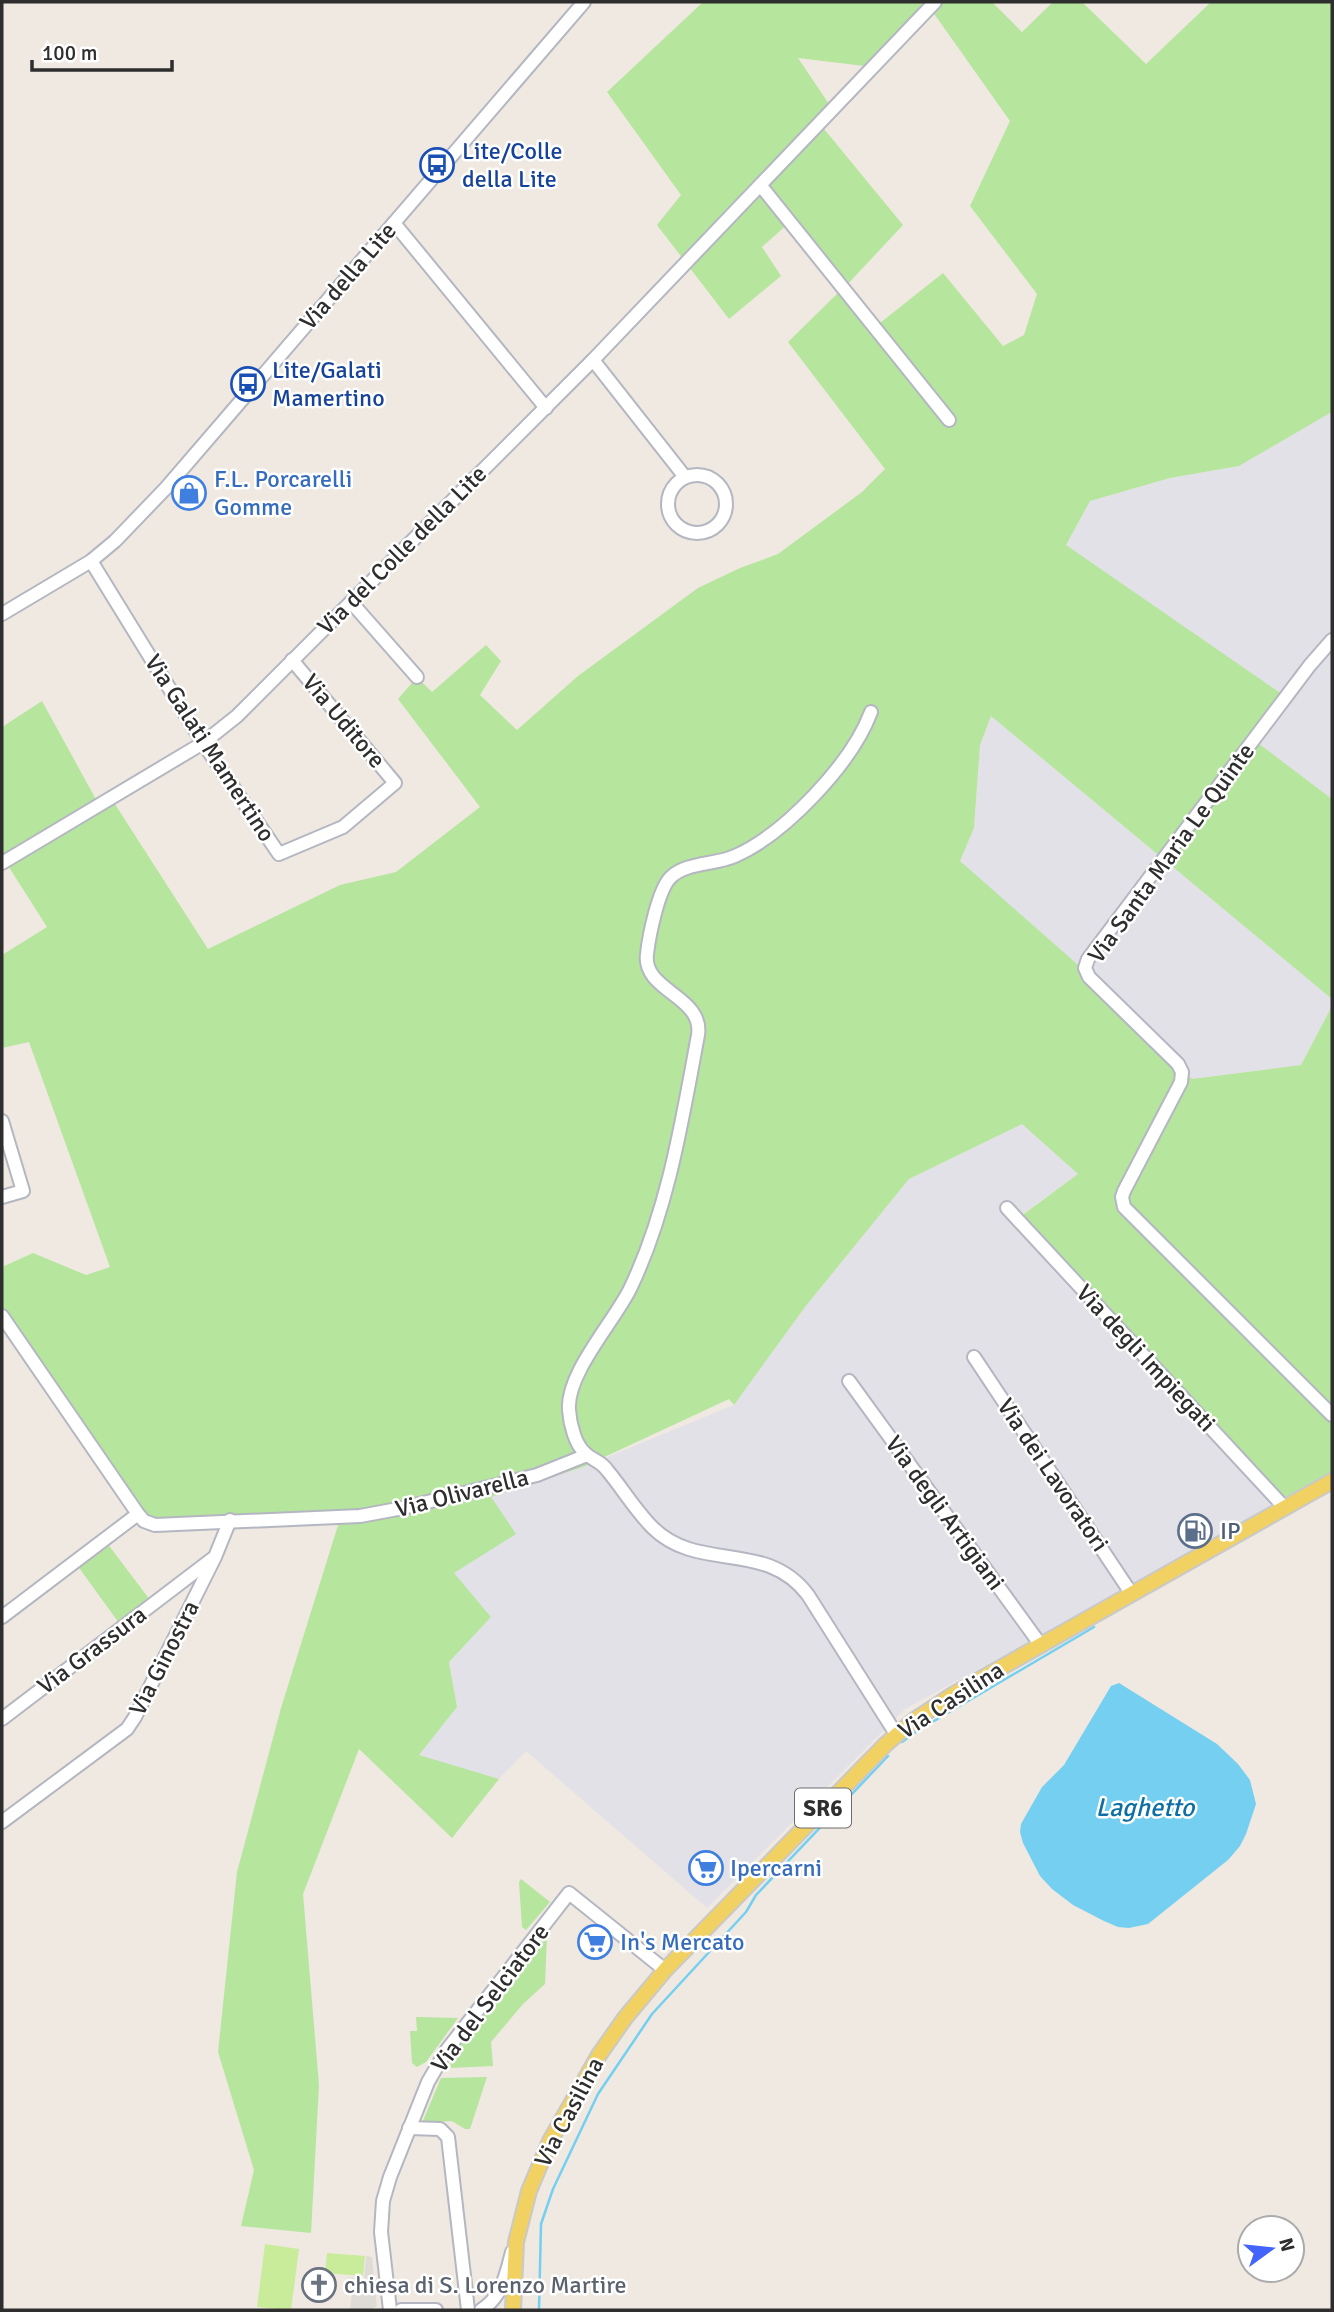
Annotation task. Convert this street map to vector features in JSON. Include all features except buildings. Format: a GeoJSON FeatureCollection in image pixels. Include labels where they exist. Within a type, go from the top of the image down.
{"type":"FeatureCollection","features":[{"type":"Feature","properties":{"kind":"main road","name":"Via Casilina"},"geometry":{"type":"LineString","coordinates":[[513,2310],[518,2228],[533,2180],[546,2149],[583,2081],[625,2018],[665,1970],[897,1734],[946,1699],[1040,1644],[1332,1481]]}},
{"type":"Feature","properties":{"kind":"street","name":"Via della Lite"},"geometry":{"type":"LineString","coordinates":[[2,614],[91,561],[115,541],[166,488],[584,2]]}},
{"type":"Feature","properties":{"kind":"street","name":"Via del Colle della Lite"},"geometry":{"type":"LineString","coordinates":[[2,863],[203,743],[237,716],[593,360],[761,186],[930,4]]}},
{"type":"Feature","properties":{"kind":"street"},"geometry":{"type":"LineString","coordinates":[[761,186],[949,420]]}},
{"type":"Feature","properties":{"kind":"street"},"geometry":{"type":"LineString","coordinates":[[394,223],[546,408]]}},
{"type":"Feature","properties":{"kind":"street"},"geometry":{"type":"LineString","coordinates":[[593,360],[685,477]]}},
{"type":"Feature","properties":{"kind":"street"},"geometry":{"type":"LineString","coordinates":[[693,475],[710,478],[723,490],[726,507],[719,523],[704,532],[685,530],[672,517],[668,499],[677,482],[685,477],[693,475]]}},
{"type":"Feature","properties":{"kind":"street","name":"Via Galati Mamertino"},"geometry":{"type":"LineString","coordinates":[[91,561],[203,743],[279,854],[343,827],[395,783]]}},
{"type":"Feature","properties":{"kind":"street"},"geometry":{"type":"LineString","coordinates":[[351,602],[417,677]]}},
{"type":"Feature","properties":{"kind":"street","name":"Via Santa Maria Le Quinte"},"geometry":{"type":"LineString","coordinates":[[1332,640],[1310,665],[1088,959],[1085,968],[1089,977],[1178,1064],[1182,1072],[1181,1083],[1124,1191],[1124,1207],[1332,1415]]}},
{"type":"Feature","properties":{"kind":"street","name":"Via Uditore"},"geometry":{"type":"LineString","coordinates":[[292,660],[395,783]]}},
{"type":"Feature","properties":{"kind":"street"},"geometry":{"type":"LineString","coordinates":[[871,712],[858,740],[842,762],[815,794],[783,823],[735,856],[676,873],[662,892],[648,951],[648,964],[655,978],[694,1013],[699,1031],[675,1150],[651,1238],[623,1302],[578,1374],[569,1403],[570,1419],[577,1440],[587,1455],[605,1467],[660,1535],[673,1544],[692,1550],[766,1564],[794,1579],[808,1595],[897,1734]]}},
{"type":"Feature","properties":{"kind":"street"},"geometry":{"type":"LineString","coordinates":[[2,1121],[23,1191],[2,1197]]}},
{"type":"Feature","properties":{"kind":"street","name":"Via degli Impiegati"},"geometry":{"type":"LineString","coordinates":[[1007,1208],[1285,1508]]}},
{"type":"Feature","properties":{"kind":"street"},"geometry":{"type":"LineString","coordinates":[[2,1316],[138,1514],[2,1617]]}},
{"type":"Feature","properties":{"kind":"street","name":"Via dei Lavoratori"},"geometry":{"type":"LineString","coordinates":[[974,1357],[1131,1593]]}},
{"type":"Feature","properties":{"kind":"street","name":"Via degli Artigiani"},"geometry":{"type":"LineString","coordinates":[[849,1381],[1040,1644]]}},
{"type":"Feature","properties":{"kind":"street","name":"Via Olivarella"},"geometry":{"type":"LineString","coordinates":[[138,1514],[144,1521],[155,1525],[360,1516],[537,1475],[587,1455]]}},
{"type":"Feature","properties":{"kind":"street","name":"Via Ginostra"},"geometry":{"type":"LineString","coordinates":[[2,1822],[127,1729],[215,1557],[230,1520]]}},
{"type":"Feature","properties":{"kind":"street","name":"Via Grassura"},"geometry":{"type":"LineString","coordinates":[[2,1718],[215,1557]]}},
{"type":"Feature","properties":{"kind":"street","name":"Via del Selciatore"},"geometry":{"type":"LineString","coordinates":[[390,2310],[381,2213],[386,2190],[409,2128],[439,2060],[569,1893],[665,1970]]}},
{"type":"Feature","properties":{"kind":"street"},"geometry":{"type":"LineString","coordinates":[[409,2128],[437,2128],[443,2130],[448,2137],[468,2310]]}},
{"type":"Feature","properties":{"kind":"street"},"geometry":{"type":"LineString","coordinates":[[487,2310],[500,2290],[518,2228]]}},
{"type":"Feature","properties":{"kind":"street"},"geometry":{"type":"LineString","coordinates":[[401,2310],[436,2310]]}},
{"type":"Feature","properties":{"kind":"shaded area"},"geometry":{"type":"Polygon","coordinates":[[[1330,413],[1332,799],[1254,740],[1066,545],[1090,501],[1170,478],[1239,466],[1330,413]]]}},
{"type":"Feature","properties":{"kind":"shaded area"},"geometry":{"type":"Polygon","coordinates":[[[991,716],[1332,999],[1332,1006],[1301,1065],[1192,1079],[960,861],[974,828],[980,745],[991,716]]]}},
{"type":"Feature","properties":{"kind":"shaded area"},"geometry":{"type":"Polygon","coordinates":[[[1022,1124],[1078,1174],[1017,1218],[1275,1503],[1133,1585],[905,1709],[707,1908],[526,1751],[499,1779],[418,1756],[457,1707],[449,1662],[491,1617],[453,1573],[491,1497],[583,1467],[734,1405],[805,1307],[909,1179],[1022,1124]]]}},
{"type":"Feature","properties":{"kind":"shaded area"},"geometry":{"type":"Polygon","coordinates":[[[366,2256],[372,2257],[377,2306],[370,2310],[350,2310],[352,2292],[347,2291],[348,2277],[364,2279],[366,2256]]]}},
{"type":"Feature","properties":{"kind":"green space"},"geometry":{"type":"Polygon","coordinates":[[[703,2],[992,2],[1022,32],[1053,2],[1082,2],[1146,64],[1211,2],[1332,2],[1332,415],[1330,413],[1239,466],[1170,478],[1090,501],[1066,545],[1286,697],[1254,740],[1332,799],[1332,999],[991,716],[980,745],[974,828],[960,861],[1086,972],[1192,1079],[1301,1065],[1332,1006],[1332,1476],[1281,1501],[1017,1219],[1078,1174],[1022,1124],[909,1179],[805,1307],[734,1405],[729,1399],[583,1467],[491,1497],[516,1534],[454,1573],[491,1617],[449,1662],[457,1707],[419,1755],[499,1779],[452,1838],[359,1749],[303,1894],[319,2085],[311,2233],[241,2226],[254,2170],[218,2052],[237,1872],[281,1708],[339,1522],[155,1525],[138,1514],[2,1316],[2,1267],[33,1253],[86,1275],[110,1267],[29,1042],[2,1048],[2,955],[47,927],[5,861],[2,863],[2,727],[42,701],[99,805],[111,798],[208,949],[340,885],[396,872],[480,807],[398,699],[417,677],[432,692],[486,645],[501,661],[480,695],[517,730],[578,676],[698,588],[778,554],[862,492],[885,469],[788,342],[843,288],[790,222],[762,247],[781,276],[729,319],[657,225],[681,195],[607,92],[703,2]],[[930,8],[873,67],[798,58],[833,110],[820,124],[903,225],[844,288],[875,327],[943,273],[1003,346],[1024,335],[1037,294],[970,206],[1010,121],[930,8]]]}},
{"type":"Feature","properties":{"kind":"green space"},"geometry":{"type":"Polygon","coordinates":[[[107,1543],[150,1600],[119,1623],[77,1565],[107,1543]]]}},
{"type":"Feature","properties":{"kind":"green space"},"geometry":{"type":"Polygon","coordinates":[[[521,1879],[550,1902],[526,1930],[522,1927],[521,1879]]]}},
{"type":"Feature","properties":{"kind":"green space"},"geometry":{"type":"Polygon","coordinates":[[[547,1936],[545,1984],[523,2004],[491,2042],[493,2066],[451,2068],[450,2061],[457,2050],[547,1936]]]}},
{"type":"Feature","properties":{"kind":"green space"},"geometry":{"type":"Polygon","coordinates":[[[416,2017],[458,2018],[426,2062],[417,2067],[412,2063],[410,2031],[417,2031],[416,2017]]]}},
{"type":"Feature","properties":{"kind":"green space"},"geometry":{"type":"Polygon","coordinates":[[[487,2077],[470,2129],[452,2121],[422,2123],[441,2078],[487,2077]]]}},
{"type":"Feature","properties":{"kind":"green space"},"geometry":{"type":"Polygon","coordinates":[[[265,2244],[299,2249],[291,2310],[257,2307],[265,2244]]]}},
{"type":"Feature","properties":{"kind":"green space"},"geometry":{"type":"Polygon","coordinates":[[[327,2253],[365,2256],[363,2276],[325,2273],[327,2253]]]}},
{"type":"Feature","properties":{"kind":"water","name":"Laghetto"},"geometry":{"type":"Polygon","coordinates":[[[1119,1683],[1217,1744],[1250,1780],[1256,1804],[1240,1846],[1228,1860],[1148,1924],[1129,1928],[1104,1921],[1073,1905],[1052,1889],[1040,1876],[1020,1832],[1021,1824],[1042,1787],[1064,1765],[1111,1686],[1119,1683]]]}},
{"type":"Feature","properties":{"kind":"waterway"},"geometry":{"type":"LineString","coordinates":[[902,1742],[1094,1627]]}},
{"type":"Feature","properties":{"kind":"waterway"},"geometry":{"type":"LineString","coordinates":[[539,2310],[541,2224],[553,2189],[598,2094],[652,2014],[746,1912],[756,1895],[888,1756]]}},
{"type":"Feature","properties":{"kind":"place","name":"Lite/Colle della Lite"},"geometry":{"type":"Point","coordinates":[437,165]}},
{"type":"Feature","properties":{"kind":"place","name":"Lite/Galati Mamertino"},"geometry":{"type":"Point","coordinates":[248,384]}},
{"type":"Feature","properties":{"kind":"place","name":"F.L. Porcarelli Gomme"},"geometry":{"type":"Point","coordinates":[189,493]}},
{"type":"Feature","properties":{"kind":"place","name":"IP"},"geometry":{"type":"Point","coordinates":[1195,1531]}},
{"type":"Feature","properties":{"kind":"place","name":"Ipercarni"},"geometry":{"type":"Point","coordinates":[706,1868]}},
{"type":"Feature","properties":{"kind":"place","name":"In's Mercato"},"geometry":{"type":"Point","coordinates":[595,1942]}},
{"type":"Feature","properties":{"kind":"place","name":"chiesa di S. Lorenzo Martire"},"geometry":{"type":"Point","coordinates":[319,2285]}}]}
